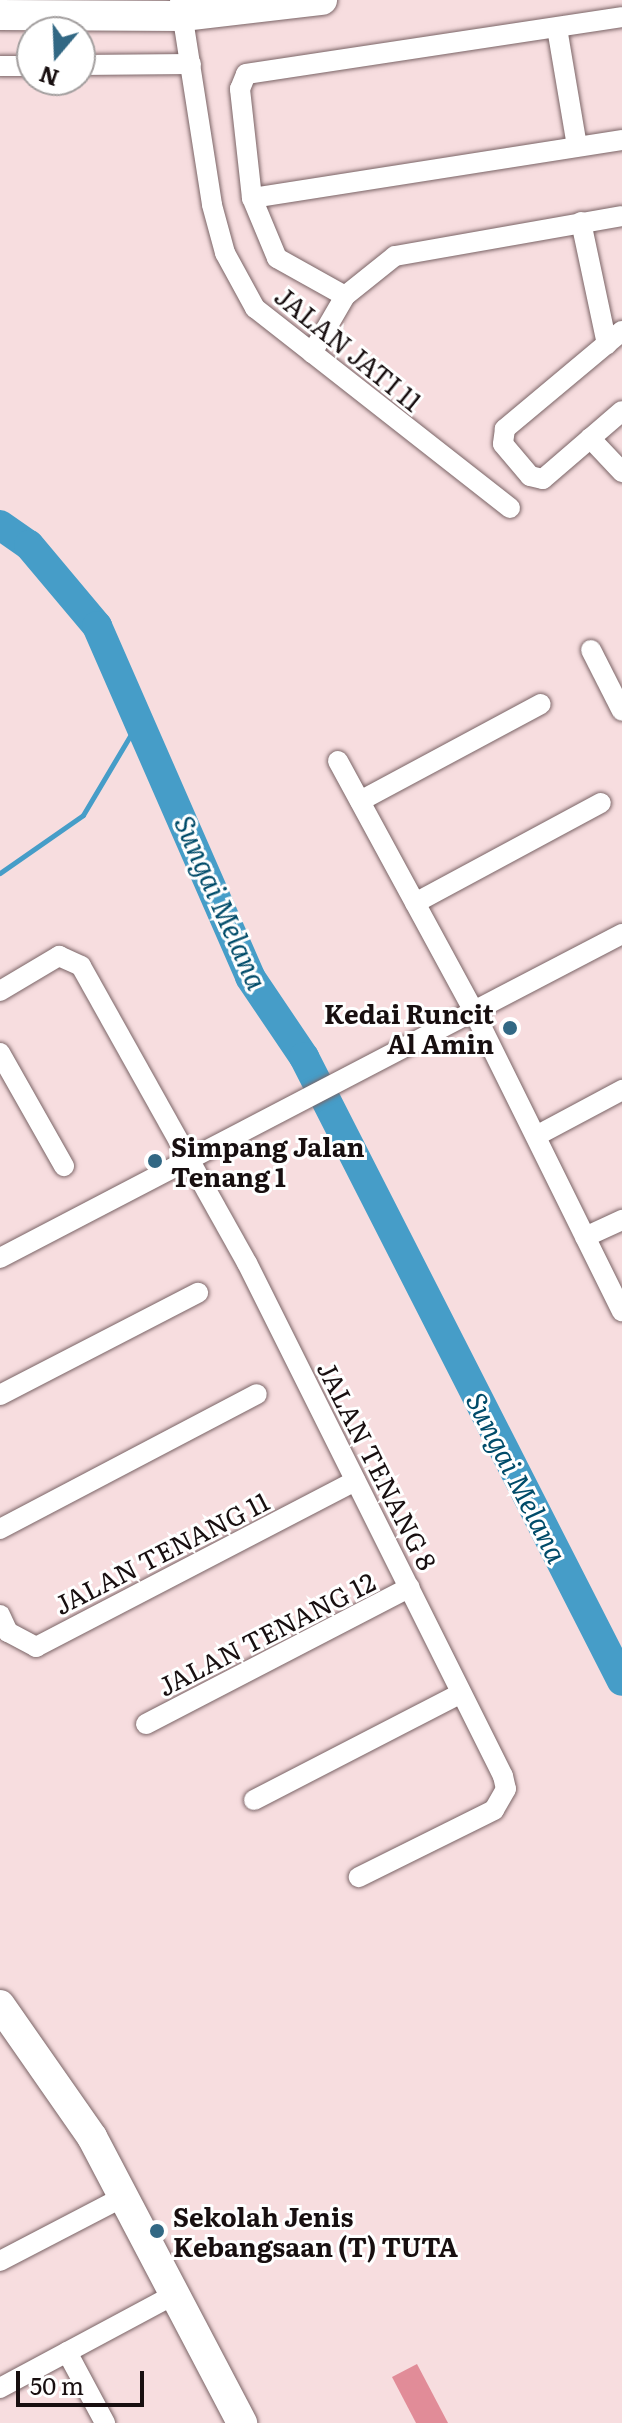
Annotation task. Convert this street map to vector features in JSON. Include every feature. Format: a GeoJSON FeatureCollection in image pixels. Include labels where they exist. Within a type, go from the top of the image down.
{"type":"FeatureCollection","features":[{"type":"Feature","properties":{"kind":"street"},"geometry":{"type":"LineString","coordinates":[[0,15],[322,0]]}},
{"type":"Feature","properties":{"kind":"street","name":"JALAN JATI 11"},"geometry":{"type":"LineString","coordinates":[[181,8],[225,253],[255,308],[510,508]]}},
{"type":"Feature","properties":{"kind":"street"},"geometry":{"type":"LineString","coordinates":[[345,296],[277,258],[252,198],[240,89],[246,74],[622,17]]}},
{"type":"Feature","properties":{"kind":"street"},"geometry":{"type":"LineString","coordinates":[[557,28],[577,146]]}},
{"type":"Feature","properties":{"kind":"street"},"geometry":{"type":"LineString","coordinates":[[96,65],[191,64]]}},
{"type":"Feature","properties":{"kind":"street"},"geometry":{"type":"LineString","coordinates":[[252,198],[622,140]]}},
{"type":"Feature","properties":{"kind":"street"},"geometry":{"type":"LineString","coordinates":[[312,353],[345,296],[395,256],[622,216]]}},
{"type":"Feature","properties":{"kind":"street"},"geometry":{"type":"LineString","coordinates":[[581,222],[615,338],[502,436],[536,480],[622,411]]}},
{"type":"Feature","properties":{"kind":"street"},"geometry":{"type":"LineString","coordinates":[[590,438],[622,472]]}},
{"type":"Feature","properties":{"kind":"street"},"geometry":{"type":"LineString","coordinates":[[591,650],[622,711]]}},
{"type":"Feature","properties":{"kind":"street"},"geometry":{"type":"LineString","coordinates":[[360,801],[541,704]]}},
{"type":"Feature","properties":{"kind":"street"},"geometry":{"type":"LineString","coordinates":[[338,761],[415,903],[466,1014],[536,1136],[622,1311]]}},
{"type":"Feature","properties":{"kind":"street"},"geometry":{"type":"LineString","coordinates":[[415,903],[601,803]]}},
{"type":"Feature","properties":{"kind":"street"},"geometry":{"type":"LineString","coordinates":[[0,1258],[622,934]]}},
{"type":"Feature","properties":{"kind":"street","name":"JALAN TENANG 8"},"geometry":{"type":"LineString","coordinates":[[0,991],[59,956],[72,956],[200,1153],[355,1481],[503,1776],[503,1800],[359,1877]]}},
{"type":"Feature","properties":{"kind":"street"},"geometry":{"type":"LineString","coordinates":[[0,1053],[64,1166]]}},
{"type":"Feature","properties":{"kind":"street"},"geometry":{"type":"LineString","coordinates":[[536,1136],[622,1090]]}},
{"type":"Feature","properties":{"kind":"street"},"geometry":{"type":"LineString","coordinates":[[585,1237],[622,1220]]}},
{"type":"Feature","properties":{"kind":"street"},"geometry":{"type":"LineString","coordinates":[[0,1395],[198,1293]]}},
{"type":"Feature","properties":{"kind":"street"},"geometry":{"type":"LineString","coordinates":[[0,1529],[257,1394]]}},
{"type":"Feature","properties":{"kind":"street","name":"JALAN TENANG 11"},"geometry":{"type":"LineString","coordinates":[[0,1615],[8,1632],[36,1647],[355,1481]]}},
{"type":"Feature","properties":{"kind":"street","name":"JALAN TENANG 12"},"geometry":{"type":"LineString","coordinates":[[146,1724],[410,1587]]}},
{"type":"Feature","properties":{"kind":"street"},"geometry":{"type":"LineString","coordinates":[[254,1800],[461,1693]]}},
{"type":"Feature","properties":{"kind":"street"},"geometry":{"type":"LineString","coordinates":[[0,2005],[92,2137],[242,2423]]}},
{"type":"Feature","properties":{"kind":"street"},"geometry":{"type":"LineString","coordinates":[[0,2261],[123,2197]]}},
{"type":"Feature","properties":{"kind":"street"},"geometry":{"type":"LineString","coordinates":[[0,2388],[175,2294]]}},
{"type":"Feature","properties":{"kind":"street"},"geometry":{"type":"LineString","coordinates":[[67,2352],[105,2423]]}},
{"type":"Feature","properties":{"kind":"building"},"geometry":{"type":"Polygon","coordinates":[[[417,2364],[448,2423],[416,2423],[392,2377],[417,2364]]]}},
{"type":"Feature","properties":{"kind":"waterway","name":"Sungai Melana"},"geometry":{"type":"LineString","coordinates":[[0,525],[29,545],[97,626],[250,977],[304,1057],[622,1681]]}},
{"type":"Feature","properties":{"kind":"waterway"},"geometry":{"type":"LineString","coordinates":[[0,873],[83,815],[140,719]]}},
{"type":"Feature","properties":{"kind":"place","name":"Kedai Runcit Al Amin"},"geometry":{"type":"Point","coordinates":[510,1028]}},
{"type":"Feature","properties":{"kind":"place","name":"Simpang Jalan Tenang 1"},"geometry":{"type":"Point","coordinates":[155,1161]}},
{"type":"Feature","properties":{"kind":"place","name":"Sekolah Jenis Kebangsaan (T) TUTA"},"geometry":{"type":"Point","coordinates":[157,2231]}}]}
